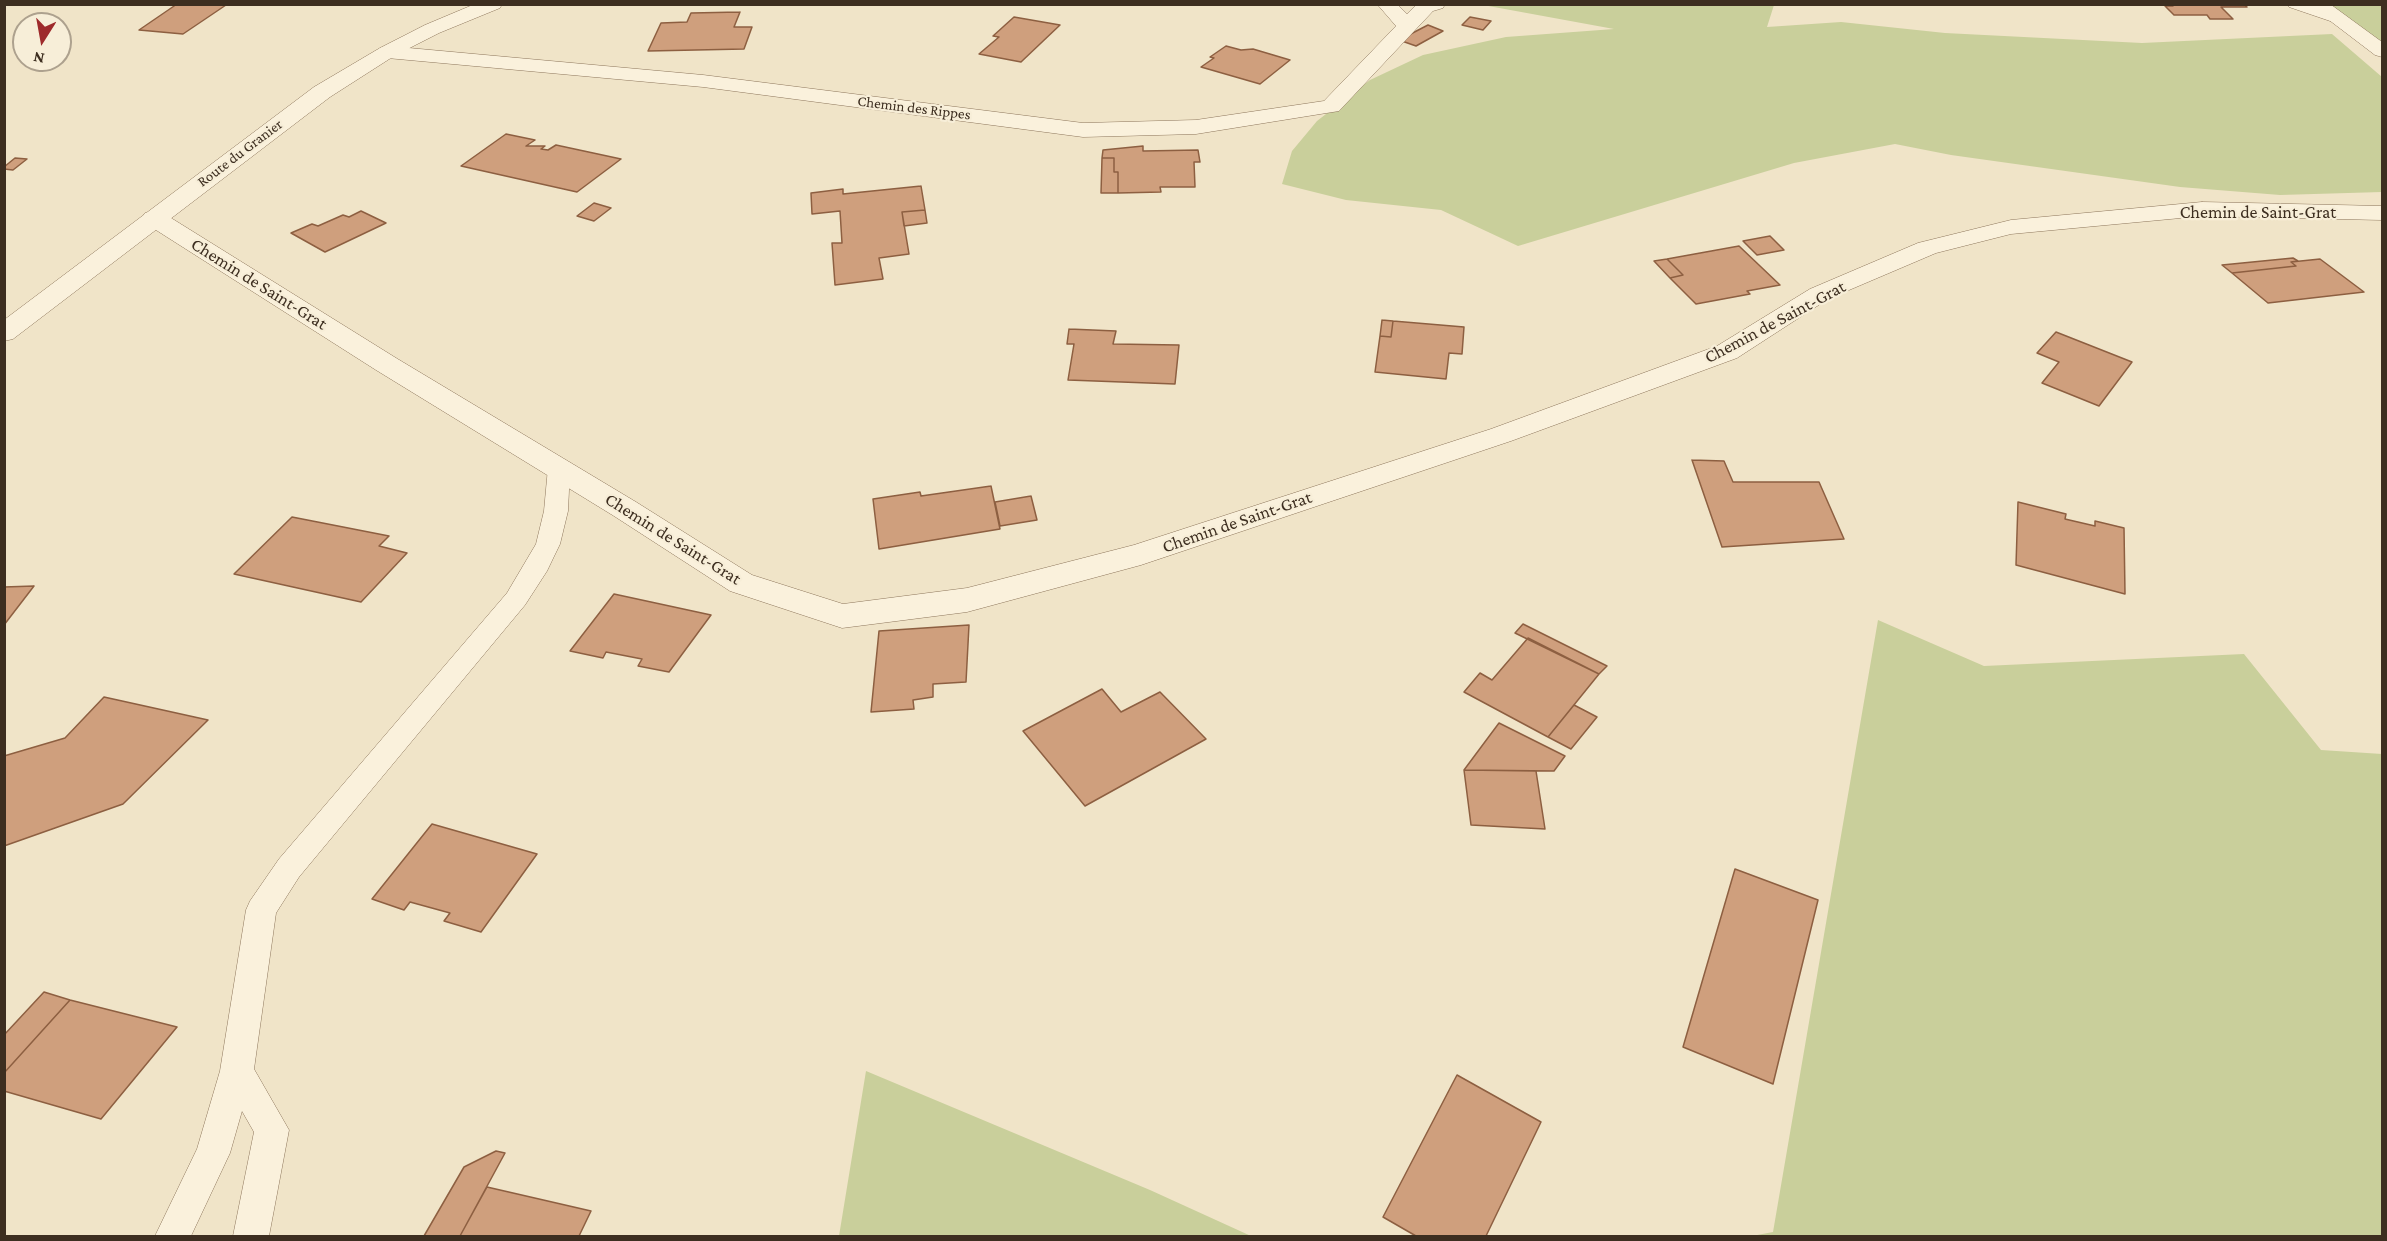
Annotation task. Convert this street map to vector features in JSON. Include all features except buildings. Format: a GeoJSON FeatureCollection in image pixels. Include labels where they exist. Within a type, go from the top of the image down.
{"type":"FeatureCollection","features":[{"type":"Feature","properties":{"kind":"street","name":"Route du Granier"},"geometry":{"type":"LineString","coordinates":[[4,333],[322,92],[387,52],[432,29],[493,4]]}},
{"type":"Feature","properties":{"kind":"street"},"geometry":{"type":"LineString","coordinates":[[1386,4],[1407,26]]}},
{"type":"Feature","properties":{"kind":"street","name":"Chemin des Rippes"},"geometry":{"type":"LineString","coordinates":[[387,52],[703,81],[1083,130],[1196,127],[1331,106],[1426,6],[1436,4]]}},
{"type":"Feature","properties":{"kind":"street"},"geometry":{"type":"LineString","coordinates":[[2317,4],[2382,51]]}},
{"type":"Feature","properties":{"kind":"street","name":"Chemin de Saint-Grat"},"geometry":{"type":"LineString","coordinates":[[154,218],[386,364],[559,468],[741,584],[842,616],[967,600],[1141,554],[1501,435],[1727,352],[1819,294],[1927,248],[2011,226],[2202,209],[2382,213]]}},
{"type":"Feature","properties":{"kind":"lane"},"geometry":{"type":"LineString","coordinates":[[2294,4],[2336,18]]}},
{"type":"Feature","properties":{"kind":"lane"},"geometry":{"type":"LineString","coordinates":[[173,1236],[213,1152],[237,1071],[261,910],[289,868],[516,599],[538,565],[548,544],[556,511],[559,468]]}},
{"type":"Feature","properties":{"kind":"lane"},"geometry":{"type":"LineString","coordinates":[[237,1071],[272,1130],[251,1236]]}},
{"type":"Feature","properties":{"kind":"green space"},"geometry":{"type":"Polygon","coordinates":[[[1483,5],[1774,5],[1767,27],[1841,22],[1945,33],[2142,43],[2332,34],[2382,77],[2382,192],[2280,195],[2180,187],[1951,155],[1895,144],[1794,163],[1518,246],[1441,210],[1346,200],[1282,184],[1292,151],[1317,121],[1370,80],[1423,55],[1506,37],[1614,29],[1483,5]]]}},
{"type":"Feature","properties":{"kind":"green space"},"geometry":{"type":"Polygon","coordinates":[[[2330,5],[2382,5],[2382,44],[2330,5]]]}},
{"type":"Feature","properties":{"kind":"green space"},"geometry":{"type":"Polygon","coordinates":[[[1878,620],[1984,666],[2244,654],[2321,750],[2382,754],[2382,1236],[1752,1236],[1773,1232],[1878,620]]]}},
{"type":"Feature","properties":{"kind":"green space"},"geometry":{"type":"Polygon","coordinates":[[[866,1071],[1150,1190],[1251,1236],[839,1236],[866,1071]]]}}]}
